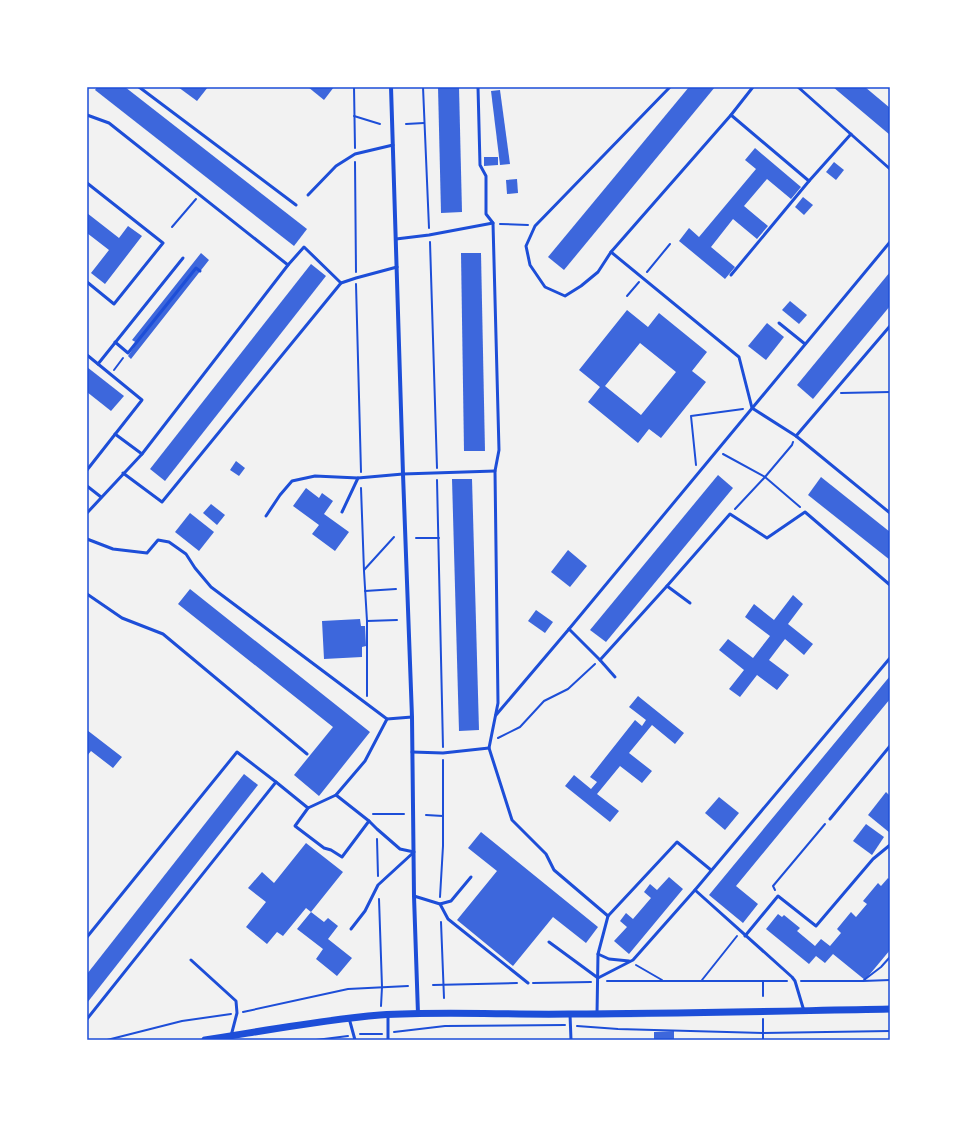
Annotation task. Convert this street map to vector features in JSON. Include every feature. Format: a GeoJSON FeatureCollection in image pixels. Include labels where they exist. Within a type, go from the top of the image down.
{"type":"FeatureCollection","features":[{"type":"Feature","properties":{"kind":"street"},"geometry":{"type":"LineString","coordinates":[[391,87],[412,717],[414,896],[418,1014]]}},
{"type":"Feature","properties":{"kind":"street"},"geometry":{"type":"LineString","coordinates":[[205,1040],[231,1038],[288,1026],[349,1018],[388,1015],[598,1014],[890,1009]]}},
{"type":"Feature","properties":{"kind":"lane"},"geometry":{"type":"LineString","coordinates":[[139,87],[296,205]]}},
{"type":"Feature","properties":{"kind":"lane"},"geometry":{"type":"LineString","coordinates":[[144,91],[147,87]]}},
{"type":"Feature","properties":{"kind":"lane"},"geometry":{"type":"LineString","coordinates":[[478,87],[480,165],[486,176],[486,214],[493,223],[499,450],[495,471],[498,704],[489,748],[512,820],[546,854],[554,870],[608,916]]}},
{"type":"Feature","properties":{"kind":"lane"},"geometry":{"type":"LineString","coordinates":[[670,87],[535,226],[526,246],[530,265],[545,287],[565,296],[581,286],[598,272],[611,252],[731,115],[753,87]]}},
{"type":"Feature","properties":{"kind":"lane"},"geometry":{"type":"LineString","coordinates":[[798,87],[890,168]]}},
{"type":"Feature","properties":{"kind":"lane"},"geometry":{"type":"LineString","coordinates":[[87,115],[109,123],[288,265]]}},
{"type":"Feature","properties":{"kind":"lane"},"geometry":{"type":"LineString","coordinates":[[731,115],[809,181]]}},
{"type":"Feature","properties":{"kind":"lane"},"geometry":{"type":"LineString","coordinates":[[731,275],[809,181],[851,134]]}},
{"type":"Feature","properties":{"kind":"lane"},"geometry":{"type":"LineString","coordinates":[[308,195],[336,166],[355,154],[393,145]]}},
{"type":"Feature","properties":{"kind":"lane"},"geometry":{"type":"LineString","coordinates":[[87,183],[163,243],[114,304],[87,282]]}},
{"type":"Feature","properties":{"kind":"lane"},"geometry":{"type":"LineString","coordinates":[[396,239],[429,235],[493,223]]}},
{"type":"Feature","properties":{"kind":"lane"},"geometry":{"type":"LineString","coordinates":[[496,715],[890,242]]}},
{"type":"Feature","properties":{"kind":"lane"},"geometry":{"type":"LineString","coordinates":[[87,513],[142,454],[288,265],[304,247],[341,283]]}},
{"type":"Feature","properties":{"kind":"lane"},"geometry":{"type":"LineString","coordinates":[[611,252],[739,357],[752,408],[796,436],[890,513]]}},
{"type":"Feature","properties":{"kind":"lane"},"geometry":{"type":"LineString","coordinates":[[98,364],[183,258]]}},
{"type":"Feature","properties":{"kind":"lane"},"geometry":{"type":"LineString","coordinates":[[115,342],[128,353],[196,268],[200,271]]}},
{"type":"Feature","properties":{"kind":"lane"},"geometry":{"type":"LineString","coordinates":[[123,473],[162,502],[341,283],[397,268]]}},
{"type":"Feature","properties":{"kind":"lane"},"geometry":{"type":"LineString","coordinates":[[779,323],[805,344]]}},
{"type":"Feature","properties":{"kind":"lane"},"geometry":{"type":"LineString","coordinates":[[796,436],[890,326]]}},
{"type":"Feature","properties":{"kind":"lane"},"geometry":{"type":"LineString","coordinates":[[87,355],[142,400],[87,470]]}},
{"type":"Feature","properties":{"kind":"lane"},"geometry":{"type":"LineString","coordinates":[[115,434],[142,454]]}},
{"type":"Feature","properties":{"kind":"lane"},"geometry":{"type":"LineString","coordinates":[[266,516],[280,495],[292,481],[315,476],[359,478],[403,474],[495,471]]}},
{"type":"Feature","properties":{"kind":"lane"},"geometry":{"type":"LineString","coordinates":[[342,512],[359,478]]}},
{"type":"Feature","properties":{"kind":"lane"},"geometry":{"type":"LineString","coordinates":[[87,486],[101,497]]}},
{"type":"Feature","properties":{"kind":"lane"},"geometry":{"type":"LineString","coordinates":[[600,660],[730,514],[767,538],[805,512],[890,585]]}},
{"type":"Feature","properties":{"kind":"lane"},"geometry":{"type":"LineString","coordinates":[[87,539],[113,549],[146,553],[158,540],[169,542],[186,554],[195,568],[211,587],[387,719],[412,717]]}},
{"type":"Feature","properties":{"kind":"lane"},"geometry":{"type":"LineString","coordinates":[[667,586],[690,603]]}},
{"type":"Feature","properties":{"kind":"lane"},"geometry":{"type":"LineString","coordinates":[[87,594],[122,618],[163,634],[307,754]]}},
{"type":"Feature","properties":{"kind":"lane"},"geometry":{"type":"LineString","coordinates":[[569,629],[615,677]]}},
{"type":"Feature","properties":{"kind":"lane"},"geometry":{"type":"LineString","coordinates":[[598,980],[631,961],[695,890],[890,658]]}},
{"type":"Feature","properties":{"kind":"lane"},"geometry":{"type":"LineString","coordinates":[[370,821],[342,857],[331,850],[324,848],[295,826],[308,808],[336,795],[365,760],[387,719]]}},
{"type":"Feature","properties":{"kind":"lane"},"geometry":{"type":"LineString","coordinates":[[830,819],[890,746]]}},
{"type":"Feature","properties":{"kind":"lane"},"geometry":{"type":"LineString","coordinates":[[412,752],[443,753],[489,748]]}},
{"type":"Feature","properties":{"kind":"lane"},"geometry":{"type":"LineString","coordinates":[[87,937],[236,752],[308,808]]}},
{"type":"Feature","properties":{"kind":"lane"},"geometry":{"type":"LineString","coordinates":[[87,1019],[276,782]]}},
{"type":"Feature","properties":{"kind":"lane"},"geometry":{"type":"LineString","coordinates":[[336,795],[370,821],[400,849],[414,852]]}},
{"type":"Feature","properties":{"kind":"lane"},"geometry":{"type":"LineString","coordinates":[[598,1014],[598,954],[608,916],[677,842],[711,870]]}},
{"type":"Feature","properties":{"kind":"lane"},"geometry":{"type":"LineString","coordinates":[[745,936],[778,896],[816,926],[873,859],[890,845]]}},
{"type":"Feature","properties":{"kind":"lane"},"geometry":{"type":"LineString","coordinates":[[351,929],[365,911],[378,885],[414,852]]}},
{"type":"Feature","properties":{"kind":"lane"},"geometry":{"type":"LineString","coordinates":[[414,896],[440,904],[451,901],[471,876]]}},
{"type":"Feature","properties":{"kind":"lane"},"geometry":{"type":"LineString","coordinates":[[695,890],[795,981],[804,1011]]}},
{"type":"Feature","properties":{"kind":"lane"},"geometry":{"type":"LineString","coordinates":[[440,904],[448,919],[528,983]]}},
{"type":"Feature","properties":{"kind":"lane"},"geometry":{"type":"LineString","coordinates":[[549,942],[598,980]]}},
{"type":"Feature","properties":{"kind":"lane"},"geometry":{"type":"LineString","coordinates":[[598,954],[609,959],[627,962],[631,961]]}},
{"type":"Feature","properties":{"kind":"lane"},"geometry":{"type":"LineString","coordinates":[[191,960],[236,1001],[237,1013],[231,1038]]}},
{"type":"Feature","properties":{"kind":"lane"},"geometry":{"type":"LineString","coordinates":[[570,1014],[571,1040]]}},
{"type":"Feature","properties":{"kind":"lane"},"geometry":{"type":"LineString","coordinates":[[388,1015],[388,1040]]}},
{"type":"Feature","properties":{"kind":"lane"},"geometry":{"type":"LineString","coordinates":[[349,1018],[355,1040]]}},
{"type":"Feature","properties":{"kind":"path"},"geometry":{"type":"LineString","coordinates":[[354,87],[359,478],[367,621],[367,704]]}},
{"type":"Feature","properties":{"kind":"path"},"geometry":{"type":"LineString","coordinates":[[423,87],[439,538],[444,846],[440,904],[444,998]]}},
{"type":"Feature","properties":{"kind":"path"},"geometry":{"type":"LineString","coordinates":[[354,116],[380,124]]}},
{"type":"Feature","properties":{"kind":"path"},"geometry":{"type":"LineString","coordinates":[[406,124],[425,123]]}},
{"type":"Feature","properties":{"kind":"path"},"geometry":{"type":"LineString","coordinates":[[172,227],[200,195]]}},
{"type":"Feature","properties":{"kind":"path"},"geometry":{"type":"LineString","coordinates":[[493,223],[535,226]]}},
{"type":"Feature","properties":{"kind":"path"},"geometry":{"type":"LineString","coordinates":[[627,296],[670,244]]}},
{"type":"Feature","properties":{"kind":"path"},"geometry":{"type":"LineString","coordinates":[[111,348],[123,358],[111,374]]}},
{"type":"Feature","properties":{"kind":"path"},"geometry":{"type":"LineString","coordinates":[[832,393],[890,392]]}},
{"type":"Feature","properties":{"kind":"path"},"geometry":{"type":"LineString","coordinates":[[697,475],[691,416],[752,408]]}},
{"type":"Feature","properties":{"kind":"path"},"geometry":{"type":"LineString","coordinates":[[730,514],[765,477],[792,445],[796,436]]}},
{"type":"Feature","properties":{"kind":"path"},"geometry":{"type":"LineString","coordinates":[[717,451],[765,477],[805,512]]}},
{"type":"Feature","properties":{"kind":"path"},"geometry":{"type":"LineString","coordinates":[[364,571],[394,537]]}},
{"type":"Feature","properties":{"kind":"path"},"geometry":{"type":"LineString","coordinates":[[416,538],[439,538]]}},
{"type":"Feature","properties":{"kind":"path"},"geometry":{"type":"LineString","coordinates":[[365,591],[396,589]]}},
{"type":"Feature","properties":{"kind":"path"},"geometry":{"type":"LineString","coordinates":[[367,621],[397,620]]}},
{"type":"Feature","properties":{"kind":"path"},"geometry":{"type":"LineString","coordinates":[[498,738],[520,727],[544,701],[568,689],[600,660]]}},
{"type":"Feature","properties":{"kind":"path"},"geometry":{"type":"LineString","coordinates":[[373,814],[404,814]]}},
{"type":"Feature","properties":{"kind":"path"},"geometry":{"type":"LineString","coordinates":[[426,815],[443,816]]}},
{"type":"Feature","properties":{"kind":"path"},"geometry":{"type":"LineString","coordinates":[[778,896],[773,886],[830,819]]}},
{"type":"Feature","properties":{"kind":"path"},"geometry":{"type":"LineString","coordinates":[[377,829],[382,987],[380,1006]]}},
{"type":"Feature","properties":{"kind":"path"},"geometry":{"type":"LineString","coordinates":[[702,980],[740,932]]}},
{"type":"Feature","properties":{"kind":"path"},"geometry":{"type":"LineString","coordinates":[[864,981],[882,967],[890,957]]}},
{"type":"Feature","properties":{"kind":"path"},"geometry":{"type":"LineString","coordinates":[[631,961],[663,981]]}},
{"type":"Feature","properties":{"kind":"path"},"geometry":{"type":"LineString","coordinates":[[433,985],[598,980],[890,980]]}},
{"type":"Feature","properties":{"kind":"path"},"geometry":{"type":"LineString","coordinates":[[763,981],[763,996]]}},
{"type":"Feature","properties":{"kind":"path"},"geometry":{"type":"LineString","coordinates":[[107,1040],[182,1021],[237,1013],[348,989],[408,986]]}},
{"type":"Feature","properties":{"kind":"path"},"geometry":{"type":"LineString","coordinates":[[763,1019],[763,1040]]}},
{"type":"Feature","properties":{"kind":"path"},"geometry":{"type":"LineString","coordinates":[[316,1040],[445,1026],[570,1025],[618,1029],[763,1033],[890,1031]]}},
{"type":"Feature","properties":{"kind":"building"},"geometry":{"type":"Polygon","coordinates":[[[97,87],[125,87],[307,229],[294,246],[95,90],[97,87]]]}},
{"type":"Feature","properties":{"kind":"building"},"geometry":{"type":"Polygon","coordinates":[[[178,87],[208,87],[197,101],[178,87]]]}},
{"type":"Feature","properties":{"kind":"building"},"geometry":{"type":"Polygon","coordinates":[[[308,87],[334,87],[324,100],[308,87]]]}},
{"type":"Feature","properties":{"kind":"building"},"geometry":{"type":"Polygon","coordinates":[[[438,87],[459,87],[462,212],[441,213],[438,87]]]}},
{"type":"Feature","properties":{"kind":"building"},"geometry":{"type":"Polygon","coordinates":[[[689,87],[715,87],[564,270],[548,257],[689,87]]]}},
{"type":"Feature","properties":{"kind":"building"},"geometry":{"type":"Polygon","coordinates":[[[833,87],[865,87],[890,108],[890,135],[833,87]]]}},
{"type":"Feature","properties":{"kind":"building"},"geometry":{"type":"Polygon","coordinates":[[[500,90],[510,164],[500,165],[491,91],[500,90]]]}},
{"type":"Feature","properties":{"kind":"building"},"geometry":{"type":"Polygon","coordinates":[[[755,148],[801,187],[791,199],[767,179],[744,206],[768,226],[757,239],[733,219],[711,247],[735,267],[725,279],[679,241],[689,228],[699,237],[756,169],[745,160],[755,148]]]}},
{"type":"Feature","properties":{"kind":"building"},"geometry":{"type":"Polygon","coordinates":[[[484,157],[498,157],[498,165],[484,166],[484,157]]]}},
{"type":"Feature","properties":{"kind":"building"},"geometry":{"type":"Polygon","coordinates":[[[834,162],[844,170],[836,180],[826,172],[834,162]]]}},
{"type":"Feature","properties":{"kind":"building"},"geometry":{"type":"Polygon","coordinates":[[[517,179],[518,193],[507,194],[506,180],[517,179]]]}},
{"type":"Feature","properties":{"kind":"building"},"geometry":{"type":"Polygon","coordinates":[[[803,197],[813,205],[804,215],[795,207],[803,197]]]}},
{"type":"Feature","properties":{"kind":"building"},"geometry":{"type":"Polygon","coordinates":[[[87,213],[119,238],[128,226],[142,236],[105,284],[91,273],[109,250],[87,233],[87,213]]]}},
{"type":"Feature","properties":{"kind":"building"},"geometry":{"type":"Polygon","coordinates":[[[201,253],[209,260],[131,359],[128,356],[137,343],[132,340],[201,253]]]}},
{"type":"Feature","properties":{"kind":"building"},"geometry":{"type":"Polygon","coordinates":[[[461,253],[481,253],[485,451],[464,451],[461,253]]]}},
{"type":"Feature","properties":{"kind":"building"},"geometry":{"type":"Polygon","coordinates":[[[311,264],[326,276],[165,481],[150,469],[311,264]]]}},
{"type":"Feature","properties":{"kind":"building"},"geometry":{"type":"Polygon","coordinates":[[[890,272],[890,306],[813,399],[797,385],[890,272]]]}},
{"type":"Feature","properties":{"kind":"building"},"geometry":{"type":"Polygon","coordinates":[[[790,301],[807,315],[799,324],[782,310],[790,301]]]}},
{"type":"Feature","properties":{"kind":"building"},"geometry":{"type":"Polygon","coordinates":[[[627,310],[648,327],[659,313],[707,352],[692,371],[706,382],[661,438],[649,429],[638,443],[588,402],[600,387],[579,370],[627,310]],[[640,343],[605,386],[641,415],[676,372],[640,343]]]}},
{"type":"Feature","properties":{"kind":"building"},"geometry":{"type":"Polygon","coordinates":[[[767,323],[784,337],[766,360],[748,346],[767,323]]]}},
{"type":"Feature","properties":{"kind":"building"},"geometry":{"type":"Polygon","coordinates":[[[87,367],[124,396],[111,411],[87,392],[87,367]]]}},
{"type":"Feature","properties":{"kind":"building"},"geometry":{"type":"Polygon","coordinates":[[[236,461],[245,468],[239,476],[230,470],[236,461]]]}},
{"type":"Feature","properties":{"kind":"building"},"geometry":{"type":"Polygon","coordinates":[[[718,475],[733,488],[606,642],[590,630],[718,475]]]}},
{"type":"Feature","properties":{"kind":"building"},"geometry":{"type":"Polygon","coordinates":[[[821,477],[890,532],[890,560],[808,495],[821,477]]]}},
{"type":"Feature","properties":{"kind":"building"},"geometry":{"type":"Polygon","coordinates":[[[452,479],[472,479],[479,730],[459,731],[452,479]]]}},
{"type":"Feature","properties":{"kind":"building"},"geometry":{"type":"Polygon","coordinates":[[[306,488],[319,498],[322,493],[333,501],[324,514],[349,532],[335,551],[312,534],[319,525],[293,506],[306,488]]]}},
{"type":"Feature","properties":{"kind":"building"},"geometry":{"type":"Polygon","coordinates":[[[211,504],[225,515],[217,525],[203,513],[211,504]]]}},
{"type":"Feature","properties":{"kind":"building"},"geometry":{"type":"Polygon","coordinates":[[[190,513],[214,532],[199,551],[175,532],[190,513]]]}},
{"type":"Feature","properties":{"kind":"building"},"geometry":{"type":"Polygon","coordinates":[[[568,550],[587,566],[570,587],[551,572],[568,550]]]}},
{"type":"Feature","properties":{"kind":"building"},"geometry":{"type":"Polygon","coordinates":[[[190,589],[370,732],[319,796],[294,775],[333,727],[178,604],[190,589]]]}},
{"type":"Feature","properties":{"kind":"building"},"geometry":{"type":"Polygon","coordinates":[[[793,595],[803,604],[788,624],[813,644],[804,655],[785,639],[769,660],[789,675],[777,690],[757,675],[740,697],[729,689],[744,670],[719,650],[728,639],[753,658],[770,636],[745,617],[754,604],[774,620],[793,595]]]}},
{"type":"Feature","properties":{"kind":"building"},"geometry":{"type":"Polygon","coordinates":[[[536,610],[553,622],[545,633],[528,621],[536,610]]]}},
{"type":"Feature","properties":{"kind":"building"},"geometry":{"type":"Polygon","coordinates":[[[360,619],[361,626],[365,626],[366,646],[362,647],[362,657],[324,659],[322,621],[360,619]]]}},
{"type":"Feature","properties":{"kind":"building"},"geometry":{"type":"Polygon","coordinates":[[[890,676],[890,699],[736,886],[758,904],[743,923],[709,895],[890,676]]]}},
{"type":"Feature","properties":{"kind":"building"},"geometry":{"type":"Polygon","coordinates":[[[638,696],[684,733],[675,744],[652,725],[629,753],[652,771],[642,783],[620,766],[597,794],[619,811],[610,822],[565,786],[574,775],[591,789],[597,782],[590,777],[635,720],[642,726],[646,720],[629,707],[638,696]]]}},
{"type":"Feature","properties":{"kind":"building"},"geometry":{"type":"Polygon","coordinates":[[[87,730],[122,757],[113,768],[91,751],[87,756],[87,730]]]}},
{"type":"Feature","properties":{"kind":"building"},"geometry":{"type":"Polygon","coordinates":[[[244,774],[258,785],[87,1003],[87,974],[244,774]]]}},
{"type":"Feature","properties":{"kind":"building"},"geometry":{"type":"Polygon","coordinates":[[[886,792],[890,796],[890,833],[868,815],[886,792]]]}},
{"type":"Feature","properties":{"kind":"building"},"geometry":{"type":"Polygon","coordinates":[[[719,797],[739,813],[725,830],[705,813],[719,797]]]}},
{"type":"Feature","properties":{"kind":"building"},"geometry":{"type":"Polygon","coordinates":[[[866,824],[884,837],[872,855],[853,841],[866,824]]]}},
{"type":"Feature","properties":{"kind":"building"},"geometry":{"type":"Polygon","coordinates":[[[481,832],[598,927],[586,943],[553,917],[513,966],[457,920],[497,871],[468,848],[481,832]]]}},
{"type":"Feature","properties":{"kind":"building"},"geometry":{"type":"Polygon","coordinates":[[[306,843],[343,872],[311,912],[306,908],[283,936],[277,932],[267,944],[246,927],[266,902],[248,888],[262,872],[274,883],[306,843]]]}},
{"type":"Feature","properties":{"kind":"building"},"geometry":{"type":"Polygon","coordinates":[[[669,877],[683,889],[629,954],[614,941],[627,927],[620,921],[626,913],[633,919],[651,898],[644,892],[650,884],[657,890],[669,877]]]}},
{"type":"Feature","properties":{"kind":"building"},"geometry":{"type":"Polygon","coordinates":[[[888,878],[890,880],[890,950],[865,980],[833,954],[825,963],[816,956],[809,964],[766,929],[778,914],[782,917],[784,915],[800,928],[797,931],[815,946],[821,939],[830,946],[841,933],[837,929],[851,912],[856,917],[867,904],[863,901],[878,883],[881,886],[888,878]]]}},
{"type":"Feature","properties":{"kind":"building"},"geometry":{"type":"Polygon","coordinates":[[[311,912],[324,922],[328,918],[338,926],[328,939],[352,958],[337,976],[316,959],[323,949],[297,929],[311,912]]]}},
{"type":"Feature","properties":{"kind":"building"},"geometry":{"type":"Polygon","coordinates":[[[674,1031],[674,1040],[654,1040],[654,1032],[674,1031]]]}}]}
